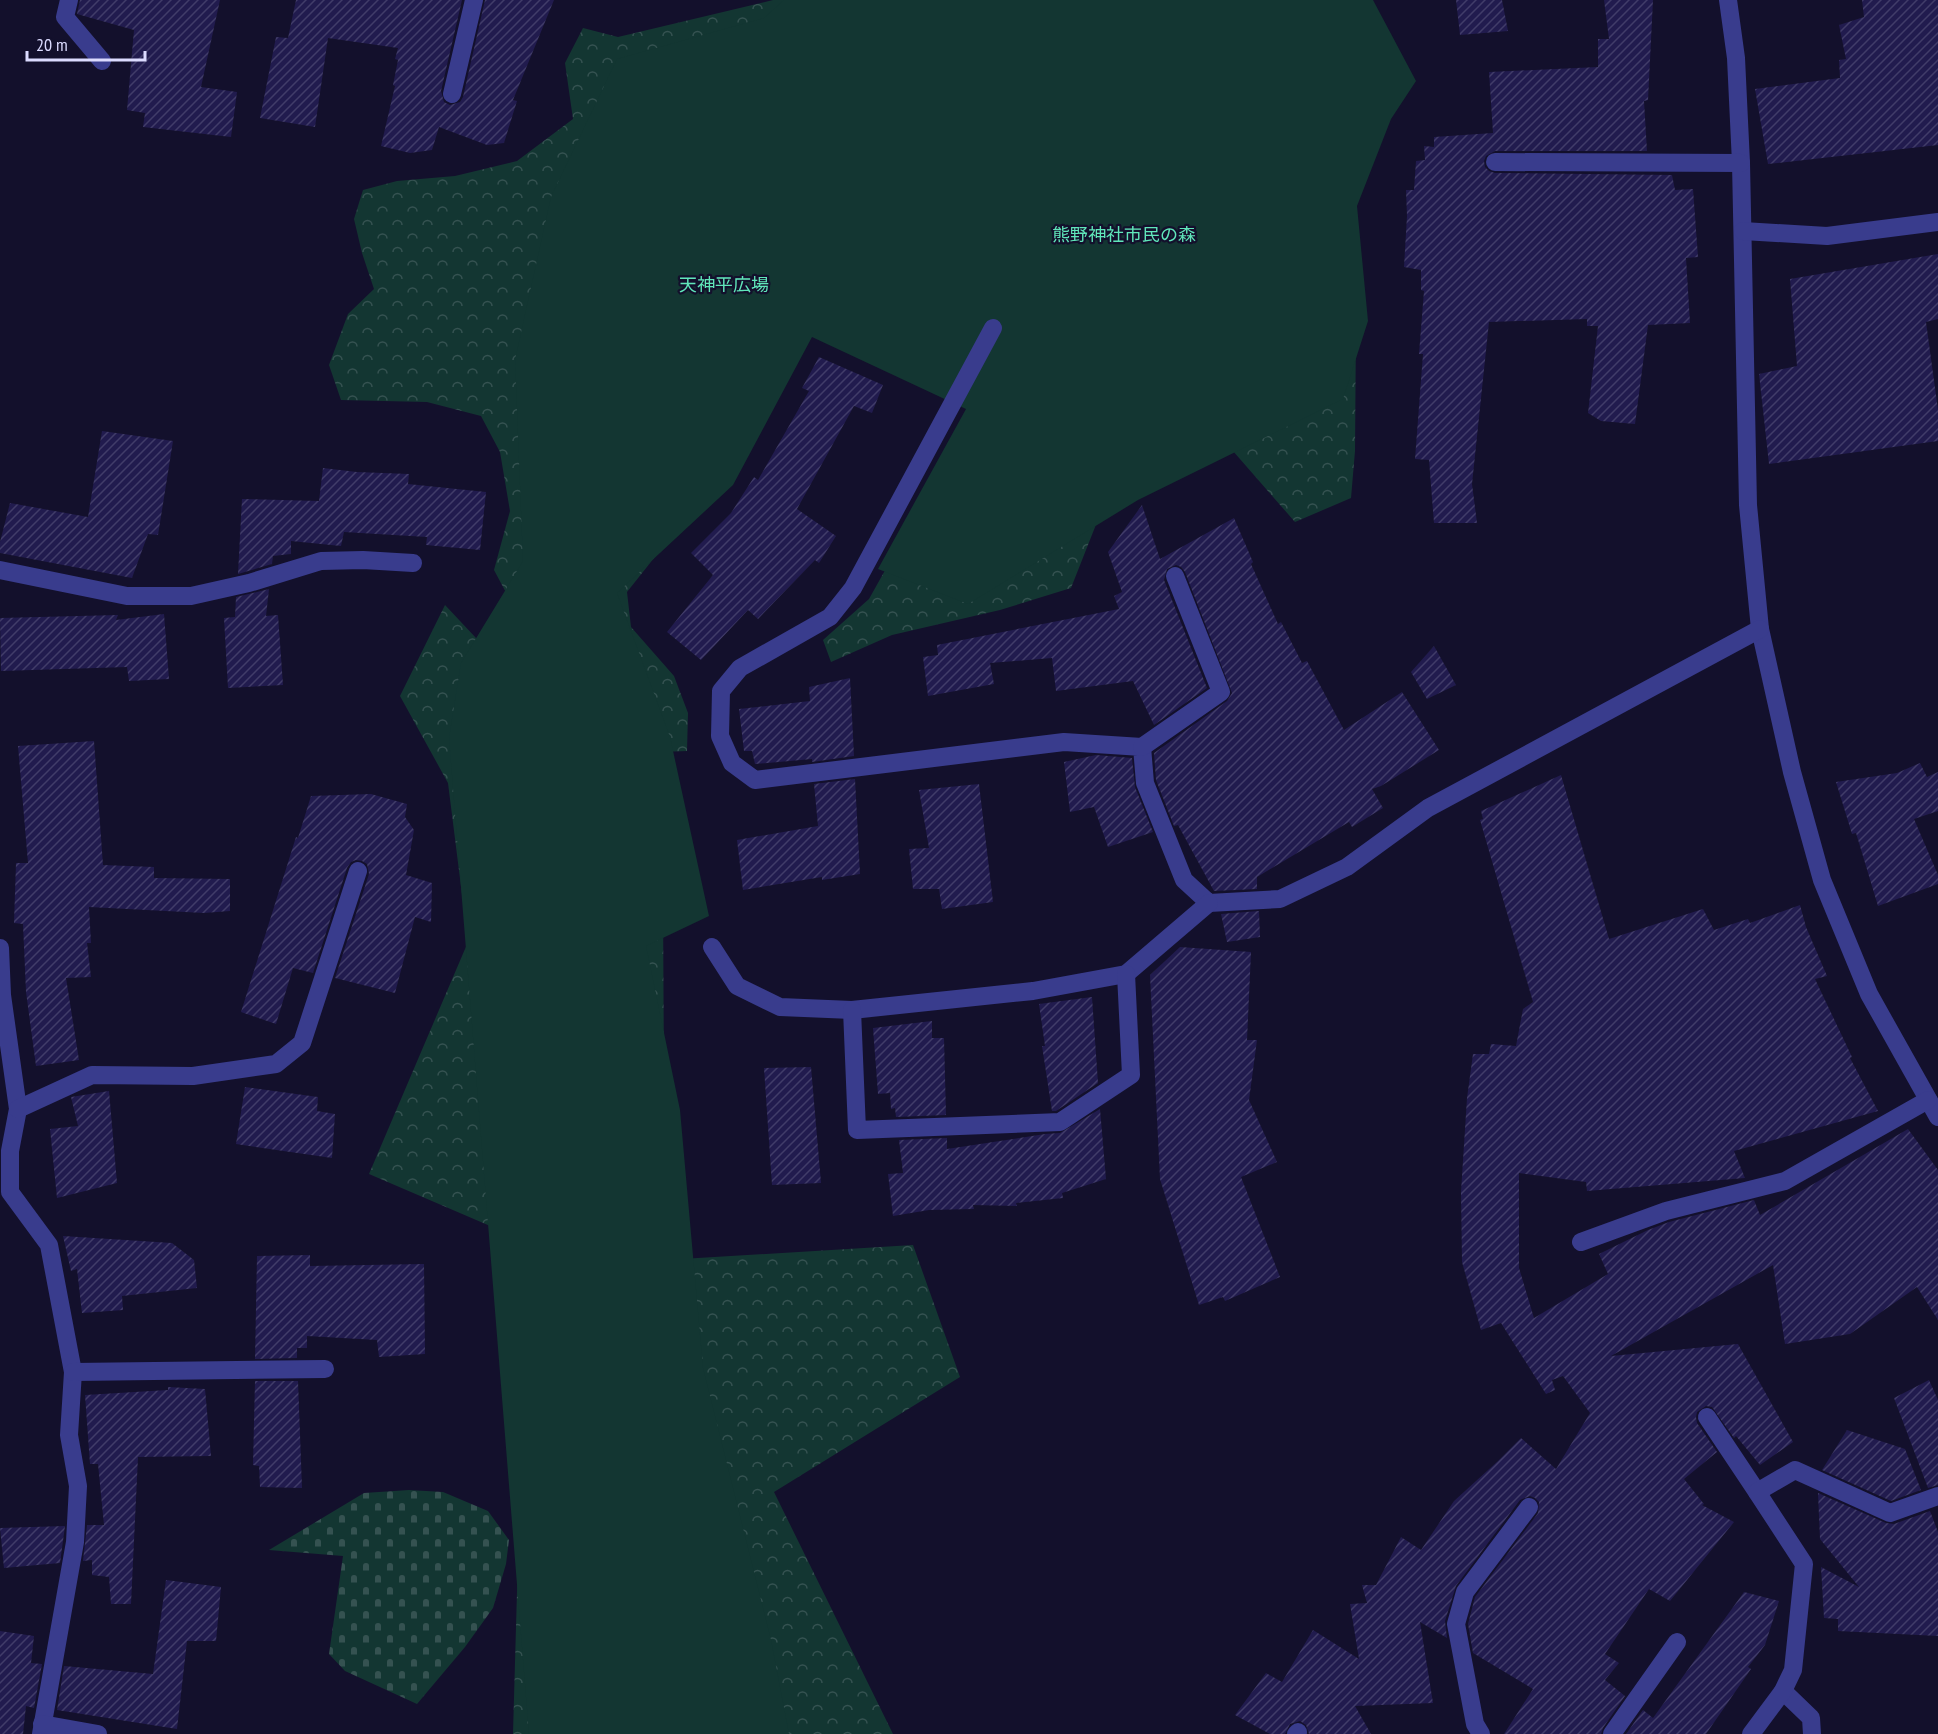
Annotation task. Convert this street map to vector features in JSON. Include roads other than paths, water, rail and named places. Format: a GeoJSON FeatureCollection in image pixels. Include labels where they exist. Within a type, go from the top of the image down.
{"type":"FeatureCollection","features":[{"type":"Feature","properties":{"kind":"street"},"geometry":{"type":"LineString","coordinates":[[69,0],[65,17],[102,61]]}},
{"type":"Feature","properties":{"kind":"street"},"geometry":{"type":"LineString","coordinates":[[452,94],[474,0]]}},
{"type":"Feature","properties":{"kind":"street"},"geometry":{"type":"LineString","coordinates":[[1728,0],[1736,58],[1741,163],[1748,505],[1760,629],[1791,772],[1822,880],[1869,994],[1938,1117]]}},
{"type":"Feature","properties":{"kind":"street"},"geometry":{"type":"LineString","coordinates":[[1495,162],[1741,163]]}},
{"type":"Feature","properties":{"kind":"street"},"geometry":{"type":"LineString","coordinates":[[1743,231],[1827,236],[1938,222]]}},
{"type":"Feature","properties":{"kind":"street"},"geometry":{"type":"LineString","coordinates":[[993,328],[853,588],[830,617],[740,668],[722,691],[720,736],[732,763],[755,780],[1064,742],[1142,747],[1221,692],[1174,576]]}},
{"type":"Feature","properties":{"kind":"street"},"geometry":{"type":"LineString","coordinates":[[0,570],[128,596],[190,596],[249,583],[321,561],[363,560],[412,563]]}},
{"type":"Feature","properties":{"kind":"street"},"geometry":{"type":"LineString","coordinates":[[712,947],[736,986],[780,1007],[852,1010],[1033,991],[1126,974],[1209,903],[1280,899],[1347,867],[1428,808],[1760,629]]}},
{"type":"Feature","properties":{"kind":"street"},"geometry":{"type":"LineString","coordinates":[[1142,747],[1145,783],[1184,880],[1209,903]]}},
{"type":"Feature","properties":{"kind":"street"},"geometry":{"type":"LineString","coordinates":[[18,1109],[92,1075],[193,1076],[276,1064],[302,1044],[358,871]]}},
{"type":"Feature","properties":{"kind":"street"},"geometry":{"type":"LineString","coordinates":[[0,948],[2,994],[18,1109],[10,1150],[10,1192],[49,1245],[73,1372],[69,1435],[78,1486],[75,1542],[41,1729],[98,1734]]}},
{"type":"Feature","properties":{"kind":"street"},"geometry":{"type":"LineString","coordinates":[[852,1010],[857,1130],[1059,1122],[1131,1074],[1126,974]]}},
{"type":"Feature","properties":{"kind":"street"},"geometry":{"type":"LineString","coordinates":[[1581,1242],[1666,1211],[1785,1180],[1928,1100]]}},
{"type":"Feature","properties":{"kind":"street"},"geometry":{"type":"LineString","coordinates":[[73,1372],[325,1368]]}},
{"type":"Feature","properties":{"kind":"street"},"geometry":{"type":"LineString","coordinates":[[1707,1417],[1804,1564],[1793,1670],[1783,1691],[1751,1734]]}},
{"type":"Feature","properties":{"kind":"street"},"geometry":{"type":"LineString","coordinates":[[1757,1492],[1795,1470],[1890,1513],[1938,1496]]}},
{"type":"Feature","properties":{"kind":"street"},"geometry":{"type":"LineString","coordinates":[[1481,1734],[1475,1724],[1456,1624],[1465,1592],[1529,1507]]}},
{"type":"Feature","properties":{"kind":"street"},"geometry":{"type":"LineString","coordinates":[[1612,1734],[1677,1642]]}},
{"type":"Feature","properties":{"kind":"street"},"geometry":{"type":"LineString","coordinates":[[1783,1691],[1811,1718],[1812,1734]]}},
{"type":"Feature","properties":{"kind":"park label","name":"熊野神社市民の森"},"geometry":{"type":"Point","coordinates":[1124,235]}},
{"type":"Feature","properties":{"kind":"park label","name":"天神平広場"},"geometry":{"type":"Point","coordinates":[724,285]}}]}
